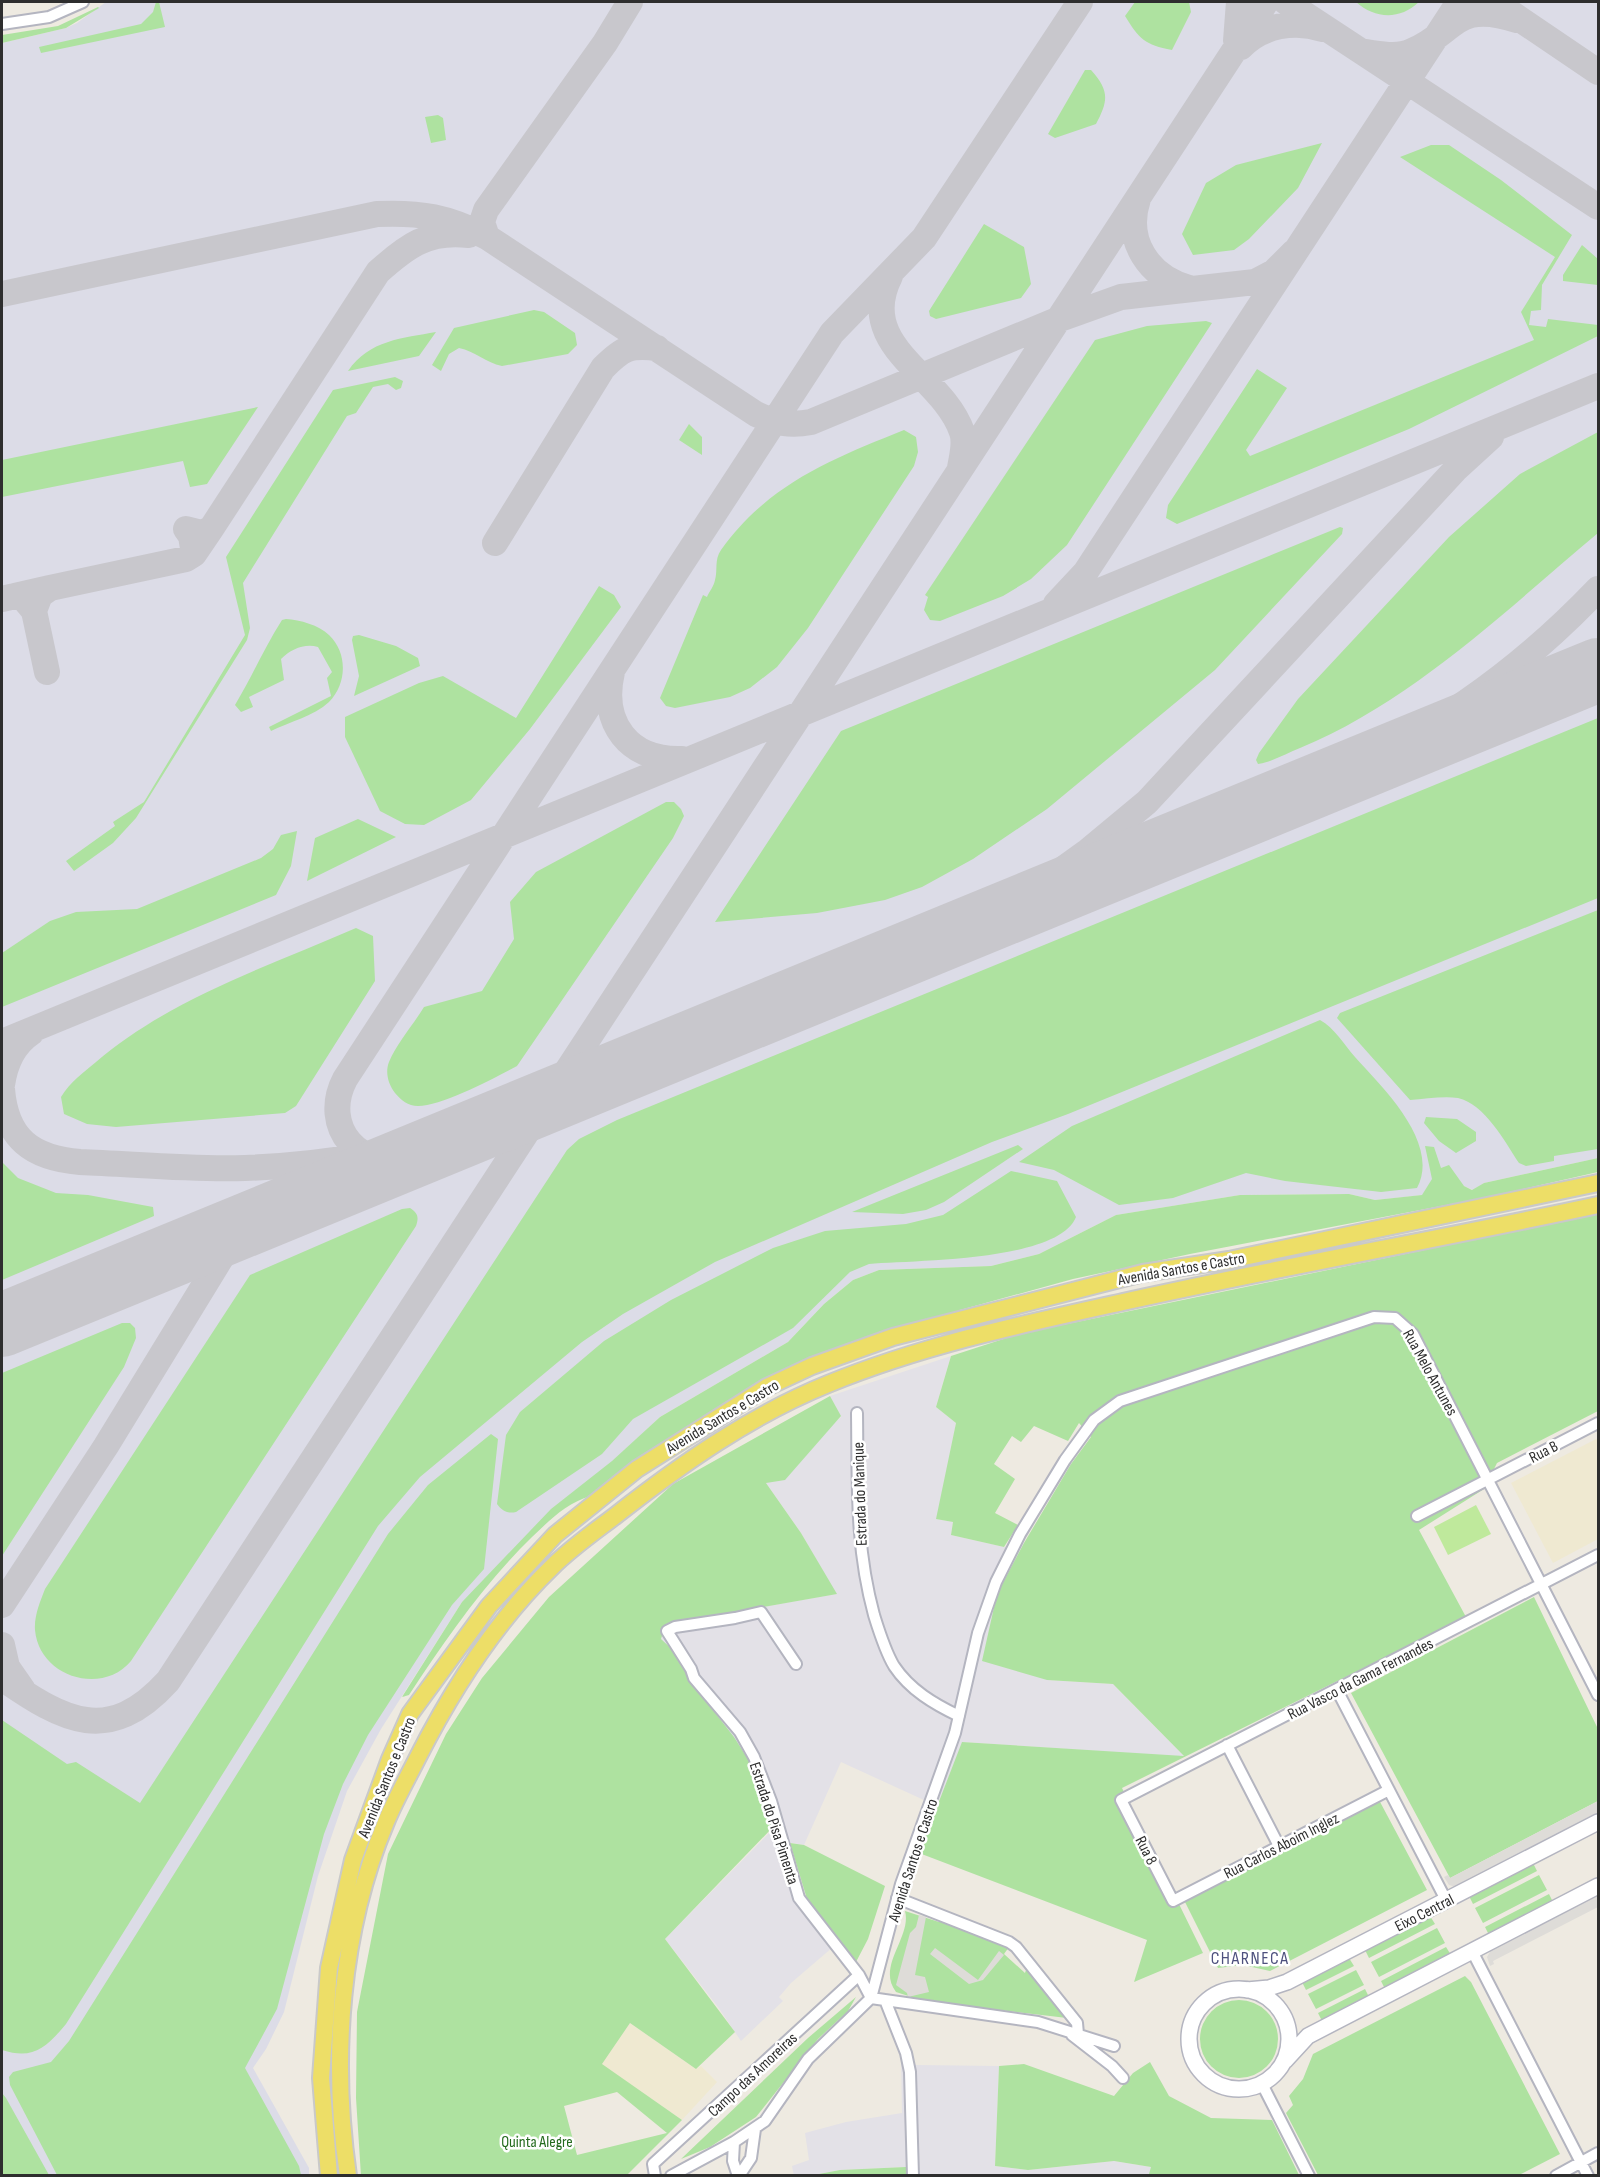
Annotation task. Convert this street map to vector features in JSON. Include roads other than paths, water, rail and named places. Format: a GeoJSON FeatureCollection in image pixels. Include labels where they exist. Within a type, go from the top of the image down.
{"type":"FeatureCollection","features":[{"type":"Feature","properties":{"kind":"main road","name":"Avenida Santos e Castro"},"geometry":{"type":"LineString","coordinates":[[329,2175],[323,2127],[322,2044],[329,1968],[345,1887],[390,1759],[410,1714],[489,1606],[534,1556],[571,1520],[637,1468],[767,1387],[812,1366],[893,1337],[1143,1273],[1229,1260],[1599,1183]]}},
{"type":"Feature","properties":{"kind":"main road","name":"Avenida Santos e Castro"},"geometry":{"type":"LineString","coordinates":[[348,2175],[342,2117],[341,2034],[347,1971],[357,1918],[385,1822],[431,1731],[482,1648],[561,1558],[646,1491],[705,1451],[781,1405],[829,1384],[995,1330],[1190,1287],[1599,1205]]}},
{"type":"Feature","properties":{"kind":"main road","name":"Eixo Central"},"geometry":{"type":"LineString","coordinates":[[1247,1990],[1269,1988],[1287,1982],[1599,1822]]}},
{"type":"Feature","properties":{"kind":"main road"},"geometry":{"type":"LineString","coordinates":[[1285,2061],[1290,2040],[1285,2019],[1267,1997],[1247,1990],[1219,1993],[1202,2006],[1191,2025],[1190,2046],[1197,2066],[1212,2082],[1239,2090],[1262,2084],[1277,2073],[1308,2036],[1599,1886]]}},
{"type":"Feature","properties":{"kind":"street"},"geometry":{"type":"LineString","coordinates":[[2,24],[49,17],[83,2]]}},
{"type":"Feature","properties":{"kind":"street","name":"Rua Melo Antunes"},"geometry":{"type":"LineString","coordinates":[[1065,1460],[1094,1420],[1120,1401],[1374,1317],[1395,1318],[1413,1334],[1542,1584],[1596,1683],[1599,1695]]}},
{"type":"Feature","properties":{"kind":"street","name":"Estrada do Manique"},"geometry":{"type":"LineString","coordinates":[[857,1413],[858,1533],[867,1586],[880,1635],[893,1665],[908,1683],[931,1702],[959,1716]]}},
{"type":"Feature","properties":{"kind":"street","name":"Rua B"},"geometry":{"type":"LineString","coordinates":[[1417,1516],[1599,1423]]}},
{"type":"Feature","properties":{"kind":"street","name":"Avenida Santos e Castro"},"geometry":{"type":"LineString","coordinates":[[870,1998],[897,1898],[959,1716],[984,1610],[1009,1555],[1065,1460]]}},
{"type":"Feature","properties":{"kind":"street","name":"Rua Vasco da Gama Fernandes"},"geometry":{"type":"LineString","coordinates":[[1121,1800],[1599,1555]]}},
{"type":"Feature","properties":{"kind":"street","name":"Estrada do Pisa Pimenta"},"geometry":{"type":"LineString","coordinates":[[796,1664],[761,1612],[675,1627],[667,1631],[692,1669],[694,1678],[740,1732],[754,1757],[771,1802],[799,1898],[859,1975],[870,1998]]}},
{"type":"Feature","properties":{"kind":"street"},"geometry":{"type":"LineString","coordinates":[[1337,1690],[1446,1900]]}},
{"type":"Feature","properties":{"kind":"street"},"geometry":{"type":"LineString","coordinates":[[1227,1745],[1279,1846]]}},
{"type":"Feature","properties":{"kind":"street","name":"Rua Carlos Aboim Inglez"},"geometry":{"type":"LineString","coordinates":[[1173,1900],[1389,1790]]}},
{"type":"Feature","properties":{"kind":"street","name":"Rua 8"},"geometry":{"type":"LineString","coordinates":[[1121,1800],[1173,1900]]}},
{"type":"Feature","properties":{"kind":"street"},"geometry":{"type":"LineString","coordinates":[[897,1898],[1016,1947],[1077,2023],[1078,2034]]}},
{"type":"Feature","properties":{"kind":"street"},"geometry":{"type":"LineString","coordinates":[[1472,1951],[1588,2175]]}},
{"type":"Feature","properties":{"kind":"street","name":"Campo das Amoreiras"},"geometry":{"type":"LineString","coordinates":[[655,2175],[653,2164],[859,1975]]}},
{"type":"Feature","properties":{"kind":"street"},"geometry":{"type":"LineString","coordinates":[[870,1998],[1038,2022],[1114,2046]]}},
{"type":"Feature","properties":{"kind":"street","name":"Campo das Amoreiras"},"geometry":{"type":"LineString","coordinates":[[671,2175],[734,2142],[765,2121],[808,2059],[870,1998]]}},
{"type":"Feature","properties":{"kind":"street"},"geometry":{"type":"LineString","coordinates":[[885,2001],[906,2053],[910,2072],[913,2175]]}},
{"type":"Feature","properties":{"kind":"street"},"geometry":{"type":"LineString","coordinates":[[1062,2028],[1112,2066],[1123,2078]]}},
{"type":"Feature","properties":{"kind":"street"},"geometry":{"type":"LineString","coordinates":[[1262,2084],[1310,2175]]}},
{"type":"Feature","properties":{"kind":"street"},"geometry":{"type":"LineString","coordinates":[[738,2175],[752,2158],[754,2128]]}},
{"type":"Feature","properties":{"kind":"street"},"geometry":{"type":"LineString","coordinates":[[734,2142],[733,2161],[738,2175]]}},
{"type":"Feature","properties":{"kind":"street"},"geometry":{"type":"LineString","coordinates":[[1563,2174],[1599,2153]]}},
{"type":"Feature","properties":{"kind":"district","name":"CHARNECA"},"geometry":{"type":"Point","coordinates":[1250,1958]}},
{"type":"Feature","properties":{"kind":"park label","name":"Quinta Alegre"},"geometry":{"type":"Point","coordinates":[537,2141]}}]}
